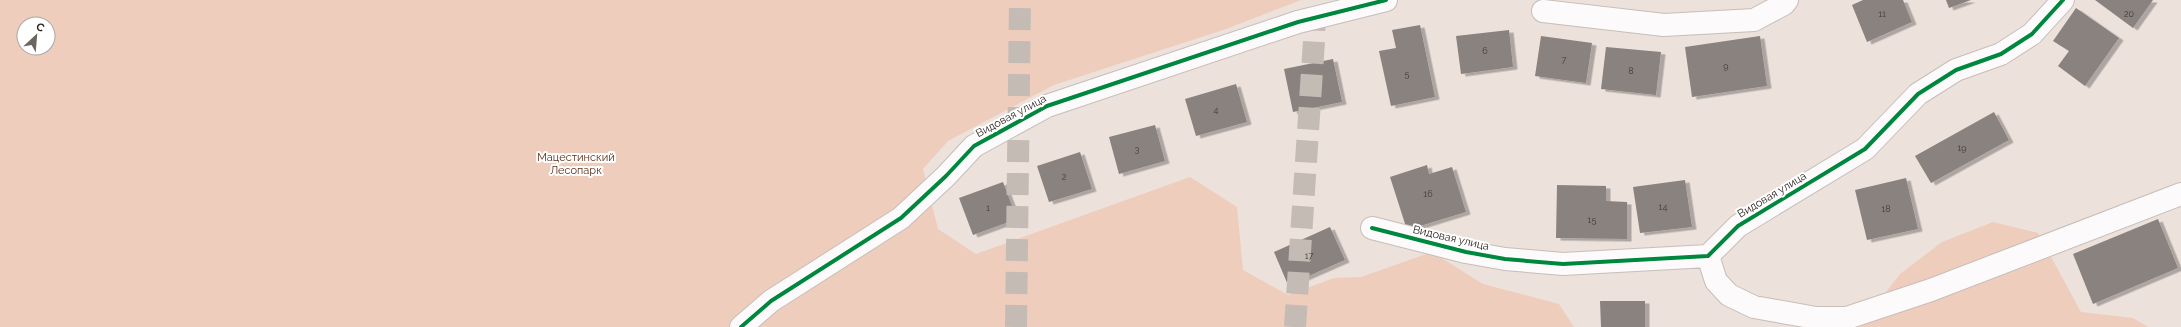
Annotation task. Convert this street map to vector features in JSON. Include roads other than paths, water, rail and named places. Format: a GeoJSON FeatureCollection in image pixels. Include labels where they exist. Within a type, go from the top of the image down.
{"type":"FeatureCollection","features":[{"type":"Feature","properties":{"kind":"street","name":"Видовая улица"},"geometry":{"type":"LineString","coordinates":[[741,327],[771,301],[901,218],[946,176],[974,146],[1046,106],[1298,22],[1386,0]]}},
{"type":"Feature","properties":{"kind":"street"},"geometry":{"type":"LineString","coordinates":[[1543,11],[1664,25],[1754,20],[1784,4],[1787,0]]}},
{"type":"Feature","properties":{"kind":"street","name":"Видовая улица"},"geometry":{"type":"LineString","coordinates":[[1372,228],[1466,252],[1505,260],[1563,264],[1708,256],[1738,226],[1865,149],[1918,94],[1956,70],[2001,54],[2032,34],[2063,0]]}},
{"type":"Feature","properties":{"kind":"street"},"geometry":{"type":"LineString","coordinates":[[1708,256],[1716,281],[1729,295],[1754,307],[1816,318],[1846,318],[1931,290],[2181,194]]}},
{"type":"Feature","properties":{"kind":"tunnel"},"geometry":{"type":"LineString","coordinates":[[1016,327],[1020,0]]}},
{"type":"Feature","properties":{"kind":"tunnel"},"geometry":{"type":"LineString","coordinates":[[1295,327],[1314,41],[1315,0]]}},
{"type":"Feature","properties":{"kind":"park label","name":"Мацестинский Лесопарк"},"geometry":{"type":"Point","coordinates":[576,163]}}]}
